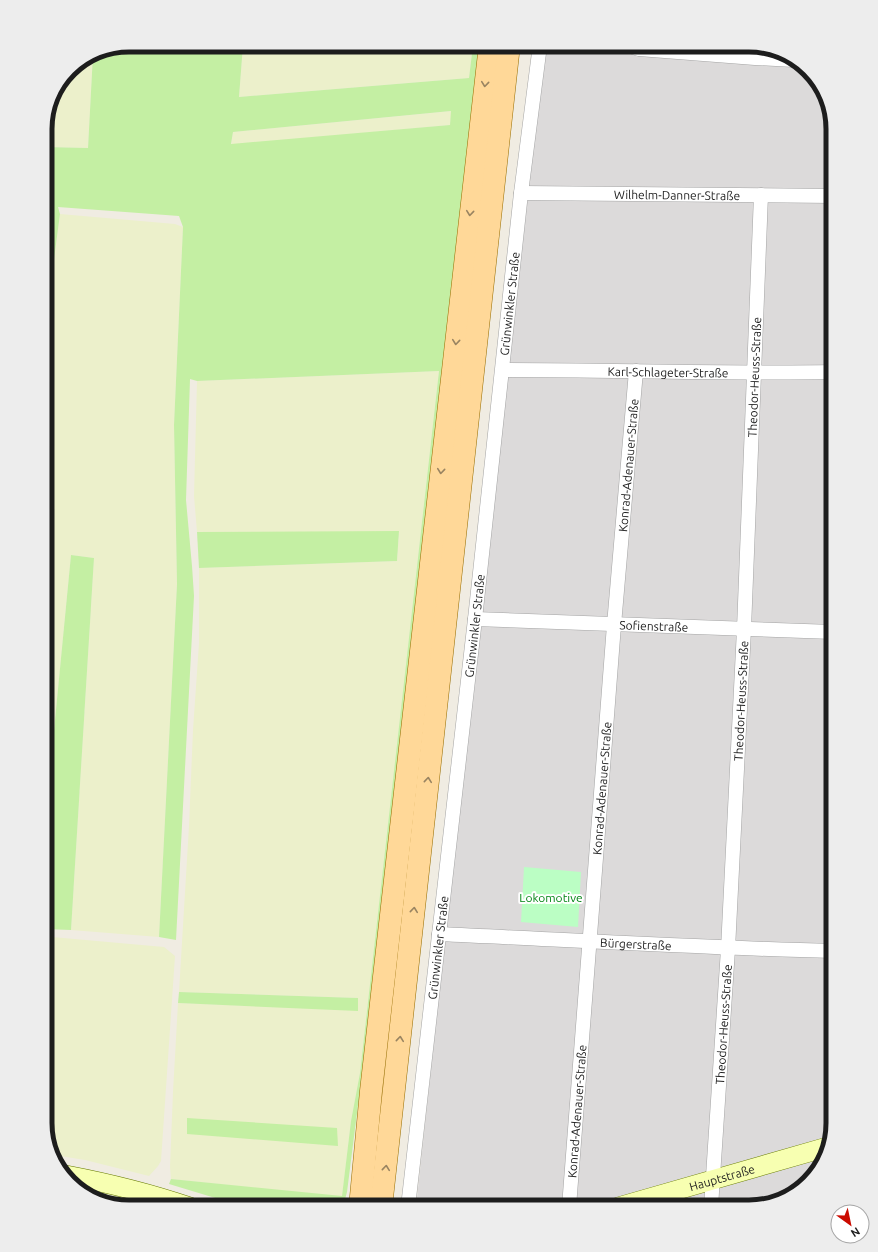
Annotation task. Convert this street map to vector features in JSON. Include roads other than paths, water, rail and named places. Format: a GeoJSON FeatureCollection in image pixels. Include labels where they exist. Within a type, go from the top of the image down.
{"type":"FeatureCollection","features":[{"type":"Feature","properties":{"kind":"main road"},"geometry":{"type":"LineString","coordinates":[[358,1200],[489,52]]}},
{"type":"Feature","properties":{"kind":"main road"},"geometry":{"type":"LineString","coordinates":[[383,1200],[508,52]]}},
{"type":"Feature","properties":{"kind":"street","name":"Grünwinkler Straße"},"geometry":{"type":"LineString","coordinates":[[409,1200],[503,370],[521,192],[539,52]]}},
{"type":"Feature","properties":{"kind":"street"},"geometry":{"type":"LineString","coordinates":[[678,52],[781,59]]}},
{"type":"Feature","properties":{"kind":"street","name":"Wilhelm-Danner-Straße"},"geometry":{"type":"LineString","coordinates":[[521,192],[826,196]]}},
{"type":"Feature","properties":{"kind":"street","name":"Theodor-Heuss-Straße"},"geometry":{"type":"LineString","coordinates":[[712,1200],[728,949],[744,630],[761,195]]}},
{"type":"Feature","properties":{"kind":"street","name":"Karl-Schlageter-Straße"},"geometry":{"type":"LineString","coordinates":[[503,370],[755,373],[826,372]]}},
{"type":"Feature","properties":{"kind":"street","name":"Konrad-Adenauer-Straße"},"geometry":{"type":"LineString","coordinates":[[570,1200],[614,624],[636,371]]}},
{"type":"Feature","properties":{"kind":"street","name":"Sofienstraße"},"geometry":{"type":"LineString","coordinates":[[475,619],[826,632]]}},
{"type":"Feature","properties":{"kind":"street","name":"Bürgerstraße"},"geometry":{"type":"LineString","coordinates":[[439,934],[728,949],[826,951]]}},
{"type":"Feature","properties":{"kind":"street","name":"Hauptstraße"},"geometry":{"type":"LineString","coordinates":[[642,1200],[821,1148]]}},
{"type":"Feature","properties":{"kind":"street"},"geometry":{"type":"LineString","coordinates":[[73,1176],[98,1181],[169,1200]]}},
{"type":"Feature","properties":{"kind":"park label","name":"Lokomotive"},"geometry":{"type":"Point","coordinates":[551,897]}}]}
